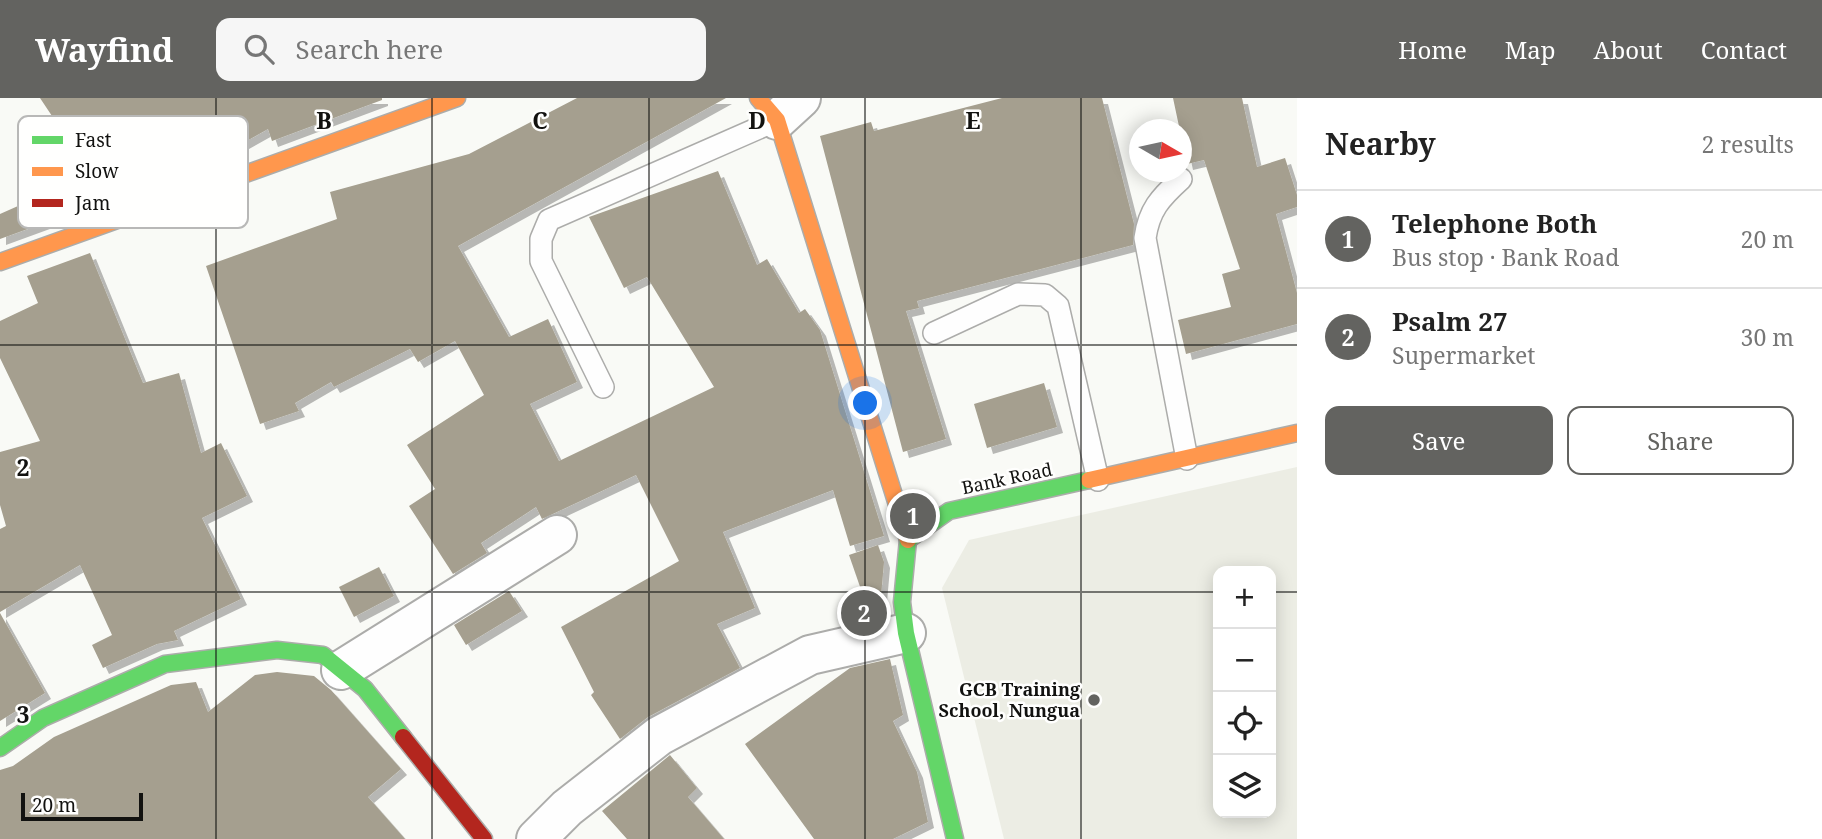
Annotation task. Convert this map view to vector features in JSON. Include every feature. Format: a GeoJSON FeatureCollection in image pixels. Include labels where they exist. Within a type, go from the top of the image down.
{"type":"FeatureCollection","features":[{"type":"Feature","properties":{"kind":"street"},"geometry":{"type":"LineString","coordinates":[[248,173],[457,98]]}},
{"type":"Feature","properties":{"kind":"street"},"geometry":{"type":"LineString","coordinates":[[779,105],[908,540],[902,602],[906,633],[955,839]]}},
{"type":"Feature","properties":{"kind":"street"},"geometry":{"type":"LineString","coordinates":[[0,262],[95,228]]}},
{"type":"Feature","properties":{"kind":"street","name":"Bank Road"},"geometry":{"type":"LineString","coordinates":[[908,540],[949,511],[1098,480],[1297,433]]}},
{"type":"Feature","properties":{"kind":"street"},"geometry":{"type":"LineString","coordinates":[[341,670],[557,534]]}},
{"type":"Feature","properties":{"kind":"street"},"geometry":{"type":"LineString","coordinates":[[536,839],[567,808],[670,730],[810,655],[906,633]]}},
{"type":"Feature","properties":{"kind":"street"},"geometry":{"type":"LineString","coordinates":[[0,748],[43,718],[165,664],[277,650],[323,655],[365,689],[484,839]]}},
{"type":"Feature","properties":{"kind":"lane"},"geometry":{"type":"LineString","coordinates":[[603,387],[541,261],[541,239],[549,220],[779,105]]}},
{"type":"Feature","properties":{"kind":"lane"},"geometry":{"type":"LineString","coordinates":[[1178,182],[1158,200],[1148,216],[1145,238],[1187,459]]}},
{"type":"Feature","properties":{"kind":"lane"},"geometry":{"type":"LineString","coordinates":[[934,333],[1018,294],[1045,295],[1058,306],[1098,480]]}},
{"type":"Feature","properties":{"kind":"shaded area","name":"GCB Training School, Nungua"},"geometry":{"type":"Polygon","coordinates":[[[1297,467],[1297,839],[1004,839],[942,588],[969,540],[1297,467]]]}},
{"type":"Feature","properties":{"kind":"building"},"geometry":{"type":"Polygon","coordinates":[[[40,98],[382,98],[272,141],[268,129],[248,140],[248,116],[52,116],[40,98]]]}},
{"type":"Feature","properties":{"kind":"building"},"geometry":{"type":"Polygon","coordinates":[[[577,98],[726,98],[458,246],[509,337],[548,319],[577,382],[530,404],[559,461],[714,387],[647,277],[624,288],[589,217],[718,171],[757,265],[767,259],[799,313],[805,309],[820,330],[884,536],[850,546],[833,490],[723,532],[755,608],[717,624],[740,668],[648,717],[620,739],[591,695],[594,692],[561,627],[679,561],[636,475],[542,519],[536,507],[481,543],[487,553],[453,574],[409,506],[435,489],[407,445],[484,395],[455,341],[418,362],[410,349],[334,387],[331,382],[295,403],[299,411],[260,424],[206,266],[337,219],[330,192],[469,154],[577,98]]]}},
{"type":"Feature","properties":{"kind":"building"},"geometry":{"type":"Polygon","coordinates":[[[1002,98],[1102,98],[1134,224],[1133,245],[917,301],[919,308],[906,311],[946,439],[903,452],[820,136],[871,122],[874,131],[1002,98]]]}},
{"type":"Feature","properties":{"kind":"building"},"geometry":{"type":"Polygon","coordinates":[[[1173,98],[1242,98],[1257,167],[1285,158],[1297,195],[1297,207],[1276,214],[1297,293],[1297,324],[1186,354],[1178,320],[1231,307],[1222,274],[1240,269],[1204,160],[1192,163],[1192,119],[1177,119],[1173,98]]]}},
{"type":"Feature","properties":{"kind":"building"},"geometry":{"type":"Polygon","coordinates":[[[18,206],[18,228],[30,228],[0,239],[0,214],[18,206]]]}},
{"type":"Feature","properties":{"kind":"building"},"geometry":{"type":"Polygon","coordinates":[[[90,253],[143,383],[179,373],[201,453],[221,443],[247,496],[202,518],[241,599],[174,631],[178,640],[157,644],[103,668],[92,645],[112,635],[80,565],[0,612],[0,529],[6,526],[0,505],[0,452],[40,441],[0,358],[0,321],[38,303],[27,276],[90,253]]]}},
{"type":"Feature","properties":{"kind":"building"},"geometry":{"type":"Polygon","coordinates":[[[1044,383],[1057,427],[987,448],[974,404],[1044,383]]]}},
{"type":"Feature","properties":{"kind":"building"},"geometry":{"type":"Polygon","coordinates":[[[878,545],[884,562],[881,596],[866,604],[849,555],[878,545]]]}},
{"type":"Feature","properties":{"kind":"building"},"geometry":{"type":"Polygon","coordinates":[[[379,567],[394,596],[354,617],[339,587],[379,567]]]}},
{"type":"Feature","properties":{"kind":"building"},"geometry":{"type":"Polygon","coordinates":[[[509,591],[522,611],[466,645],[454,625],[509,591]]]}},
{"type":"Feature","properties":{"kind":"building"},"geometry":{"type":"Polygon","coordinates":[[[0,613],[45,693],[0,721],[0,613]]]}},
{"type":"Feature","properties":{"kind":"building"},"geometry":{"type":"Polygon","coordinates":[[[890,659],[903,715],[893,721],[917,772],[928,822],[893,839],[814,839],[745,744],[850,668],[890,659]]]}},
{"type":"Feature","properties":{"kind":"building"},"geometry":{"type":"Polygon","coordinates":[[[277,672],[314,676],[331,690],[401,769],[368,797],[405,839],[0,839],[0,770],[13,766],[54,737],[171,685],[196,682],[208,712],[255,675],[277,672]]]}},
{"type":"Feature","properties":{"kind":"building"},"geometry":{"type":"Polygon","coordinates":[[[670,755],[697,788],[688,797],[724,839],[627,839],[602,811],[670,755]]]}},
{"type":"Feature","properties":{"kind":"traffic: fast"},"geometry":{"type":"LineString","coordinates":[[955,839],[906,633],[902,602],[908,540],[949,511],[1089,480]]}},
{"type":"Feature","properties":{"kind":"traffic: fast"},"geometry":{"type":"LineString","coordinates":[[0,748],[43,718],[165,664],[277,650],[323,655],[365,689],[403,737]]}},
{"type":"Feature","properties":{"kind":"traffic: slow"},"geometry":{"type":"LineString","coordinates":[[248,173],[457,98]]}},
{"type":"Feature","properties":{"kind":"traffic: slow"},"geometry":{"type":"LineString","coordinates":[[758,98],[777,120],[908,540]]}},
{"type":"Feature","properties":{"kind":"traffic: slow"},"geometry":{"type":"LineString","coordinates":[[0,262],[95,228]]}},
{"type":"Feature","properties":{"kind":"traffic: slow"},"geometry":{"type":"LineString","coordinates":[[1089,480],[1297,433]]}},
{"type":"Feature","properties":{"kind":"traffic: jam"},"geometry":{"type":"LineString","coordinates":[[403,737],[484,839]]}},
{"type":"Feature","properties":{"kind":"place","name":"Telephone Both"},"geometry":{"type":"Point","coordinates":[913,516]}},
{"type":"Feature","properties":{"kind":"place","name":"Psalm 27"},"geometry":{"type":"Point","coordinates":[864,613]}},
{"type":"Feature","properties":{"kind":"place","name":"GCB Training School, Nungua"},"geometry":{"type":"Point","coordinates":[1094,700]}}]}
